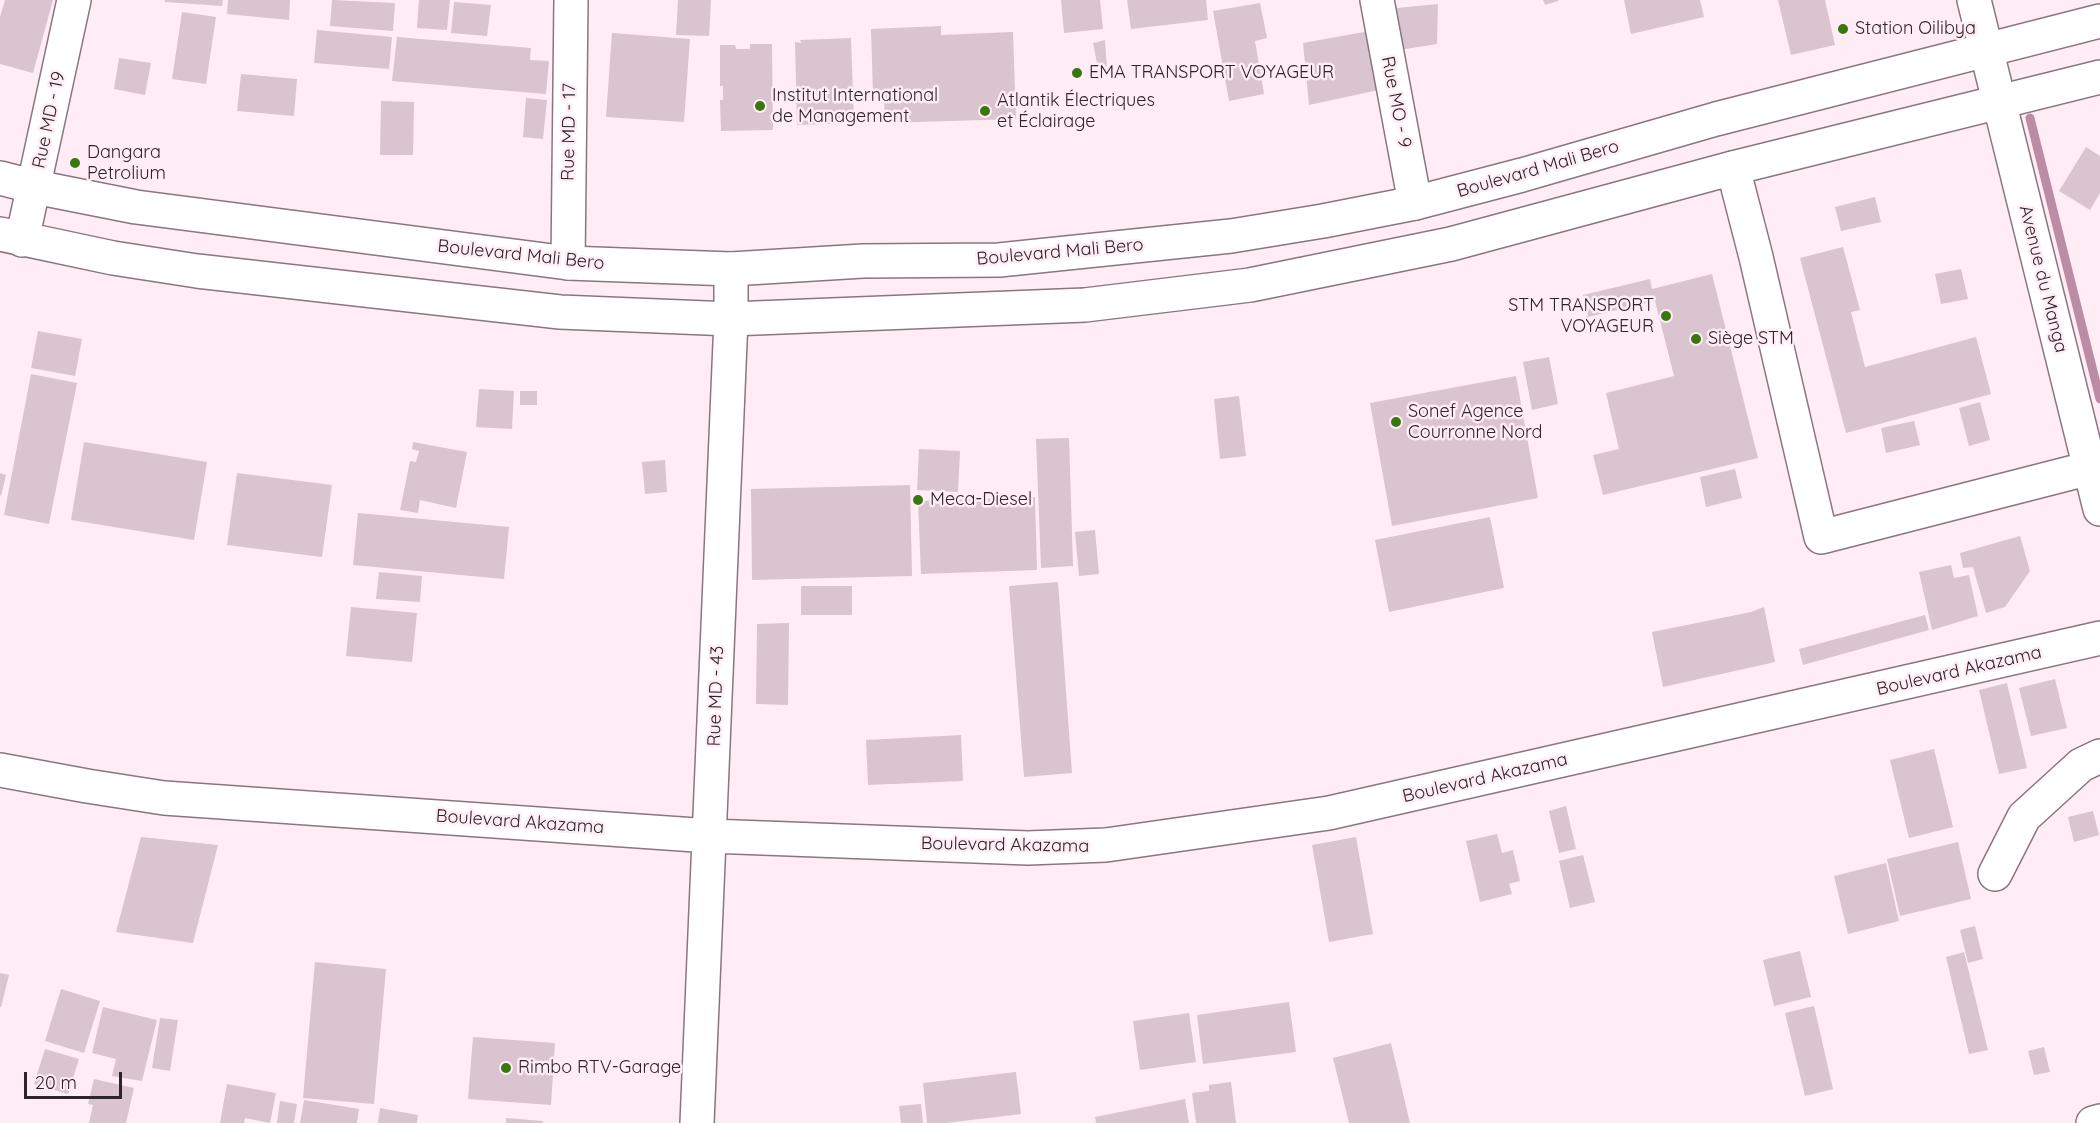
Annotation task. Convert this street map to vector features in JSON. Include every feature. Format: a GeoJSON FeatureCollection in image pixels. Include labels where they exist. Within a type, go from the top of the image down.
{"type":"FeatureCollection","features":[{"type":"Feature","properties":{"kind":"main road","name":"Rue MD - 19"},"geometry":{"type":"LineString","coordinates":[[11,237],[35,187],[75,0]]}},
{"type":"Feature","properties":{"kind":"main road","name":"Rue MD - 17"},"geometry":{"type":"LineString","coordinates":[[568,263],[571,0]]}},
{"type":"Feature","properties":{"kind":"main road","name":"Rue MO - 9"},"geometry":{"type":"LineString","coordinates":[[1377,0],[1415,203]]}},
{"type":"Feature","properties":{"kind":"main road","name":"Avenue du Manga"},"geometry":{"type":"LineString","coordinates":[[1974,0],[2100,509]]}},
{"type":"Feature","properties":{"kind":"main road","name":"Boulevard Mali Bero"},"geometry":{"type":"LineString","coordinates":[[0,178],[135,207],[568,263],[731,269],[863,261],[999,260],[1231,236],[1415,203],[1716,119],[2100,21]]}},
{"type":"Feature","properties":{"kind":"main road"},"geometry":{"type":"LineString","coordinates":[[11,237],[113,258],[208,273],[560,312],[731,319],[1085,305],[1250,285],[1451,244],[1733,168],[2100,77]]}},
{"type":"Feature","properties":{"kind":"main road"},"geometry":{"type":"LineString","coordinates":[[1733,168],[1821,537],[2090,468]]}},
{"type":"Feature","properties":{"kind":"main road","name":"Rue MD - 43"},"geometry":{"type":"LineString","coordinates":[[697,1123],[731,319],[731,269]]}},
{"type":"Feature","properties":{"kind":"main road","name":"Boulevard Akazama"},"geometry":{"type":"LineString","coordinates":[[0,770],[164,798],[710,836],[1062,848],[1106,845],[1329,813],[2100,639]]}},
{"type":"Feature","properties":{"kind":"main road"},"geometry":{"type":"LineString","coordinates":[[1995,874],[2024,817],[2081,765],[2100,756]]}},
{"type":"Feature","properties":{"kind":"main road"},"geometry":{"type":"LineString","coordinates":[[2093,1123],[2100,1121]]}},
{"type":"Feature","properties":{"kind":"building"},"geometry":{"type":"Polygon","coordinates":[[[5,0],[53,0],[33,73],[0,64],[0,17],[5,0]]]}},
{"type":"Feature","properties":{"kind":"building"},"geometry":{"type":"Polygon","coordinates":[[[165,0],[223,0],[222,6],[165,2],[165,0]]]}},
{"type":"Feature","properties":{"kind":"building"},"geometry":{"type":"Polygon","coordinates":[[[228,0],[290,0],[289,20],[227,14],[228,0]]]}},
{"type":"Feature","properties":{"kind":"building"},"geometry":{"type":"Polygon","coordinates":[[[332,0],[395,3],[393,31],[330,26],[332,0]]]}},
{"type":"Feature","properties":{"kind":"building"},"geometry":{"type":"Polygon","coordinates":[[[419,0],[450,0],[447,30],[417,28],[419,0]]]}},
{"type":"Feature","properties":{"kind":"building"},"geometry":{"type":"Polygon","coordinates":[[[678,0],[711,0],[709,36],[676,35],[678,0]]]}},
{"type":"Feature","properties":{"kind":"building"},"geometry":{"type":"Polygon","coordinates":[[[1061,0],[1100,0],[1103,29],[1064,33],[1061,0]]]}},
{"type":"Feature","properties":{"kind":"building"},"geometry":{"type":"Polygon","coordinates":[[[1127,0],[1206,0],[1208,20],[1131,29],[1127,0]]]}},
{"type":"Feature","properties":{"kind":"building"},"geometry":{"type":"Polygon","coordinates":[[[1543,0],[1558,0],[1558,1],[1545,5],[1543,0]]]}},
{"type":"Feature","properties":{"kind":"building"},"geometry":{"type":"Polygon","coordinates":[[[1624,0],[1700,0],[1704,17],[1631,34],[1624,0]]]}},
{"type":"Feature","properties":{"kind":"building"},"geometry":{"type":"Polygon","coordinates":[[[1778,0],[1825,0],[1835,45],[1791,55],[1778,0]]]}},
{"type":"Feature","properties":{"kind":"building"},"geometry":{"type":"Polygon","coordinates":[[[454,2],[491,5],[487,36],[451,33],[454,2]]]}},
{"type":"Feature","properties":{"kind":"building"},"geometry":{"type":"Polygon","coordinates":[[[1260,3],[1267,38],[1255,41],[1264,94],[1229,101],[1213,11],[1260,3]]]}},
{"type":"Feature","properties":{"kind":"building"},"geometry":{"type":"Polygon","coordinates":[[[1438,4],[1437,44],[1393,51],[1397,8],[1438,4]]]}},
{"type":"Feature","properties":{"kind":"building"},"geometry":{"type":"Polygon","coordinates":[[[182,12],[216,17],[206,84],[172,79],[182,12]]]}},
{"type":"Feature","properties":{"kind":"building"},"geometry":{"type":"Polygon","coordinates":[[[941,26],[941,35],[1013,32],[1016,119],[885,123],[884,94],[873,94],[871,29],[941,26]]]}},
{"type":"Feature","properties":{"kind":"building"},"geometry":{"type":"Polygon","coordinates":[[[317,30],[392,37],[389,69],[314,63],[317,30]]]}},
{"type":"Feature","properties":{"kind":"building"},"geometry":{"type":"Polygon","coordinates":[[[1375,30],[1383,89],[1309,105],[1303,43],[1375,30]]]}},
{"type":"Feature","properties":{"kind":"building"},"geometry":{"type":"Polygon","coordinates":[[[612,33],[690,39],[684,122],[606,117],[612,33]]]}},
{"type":"Feature","properties":{"kind":"building"},"geometry":{"type":"Polygon","coordinates":[[[397,37],[531,48],[530,60],[549,61],[546,94],[392,81],[397,37]]]}},
{"type":"Feature","properties":{"kind":"building"},"geometry":{"type":"Polygon","coordinates":[[[851,38],[854,123],[797,125],[795,42],[851,38]]]}},
{"type":"Feature","properties":{"kind":"building"},"geometry":{"type":"Polygon","coordinates":[[[1105,40],[1107,69],[1098,68],[1093,43],[1105,40]]]}},
{"type":"Feature","properties":{"kind":"building"},"geometry":{"type":"Polygon","coordinates":[[[750,44],[772,44],[773,130],[721,131],[720,100],[723,100],[723,86],[720,86],[720,45],[735,45],[736,49],[750,49],[750,44]]]}},
{"type":"Feature","properties":{"kind":"building"},"geometry":{"type":"Polygon","coordinates":[[[119,58],[151,63],[145,95],[114,89],[119,58]]]}},
{"type":"Feature","properties":{"kind":"building"},"geometry":{"type":"Polygon","coordinates":[[[241,74],[297,79],[294,116],[237,111],[241,74]]]}},
{"type":"Feature","properties":{"kind":"building"},"geometry":{"type":"Polygon","coordinates":[[[526,98],[547,100],[543,139],[523,137],[526,98]]]}},
{"type":"Feature","properties":{"kind":"building"},"geometry":{"type":"Polygon","coordinates":[[[381,101],[414,102],[413,155],[380,155],[381,101]]]}},
{"type":"Feature","properties":{"kind":"building"},"geometry":{"type":"Polygon","coordinates":[[[2086,147],[2100,156],[2100,193],[2090,210],[2059,191],[2086,147]]]}},
{"type":"Feature","properties":{"kind":"building"},"geometry":{"type":"Polygon","coordinates":[[[1875,197],[1881,222],[1841,231],[1835,207],[1875,197]]]}},
{"type":"Feature","properties":{"kind":"building"},"geometry":{"type":"Polygon","coordinates":[[[1843,247],[1860,310],[1851,312],[1865,367],[1976,337],[1991,394],[1846,433],[1800,258],[1843,247]]]}},
{"type":"Feature","properties":{"kind":"building"},"geometry":{"type":"Polygon","coordinates":[[[1961,269],[1968,299],[1941,304],[1935,274],[1961,269]]]}},
{"type":"Feature","properties":{"kind":"building"},"geometry":{"type":"Polygon","coordinates":[[[1712,274],[1758,458],[1603,495],[1593,455],[1619,449],[1606,393],[1674,376],[1655,301],[1588,317],[1583,295],[1650,279],[1652,289],[1712,274]]]}},
{"type":"Feature","properties":{"kind":"building"},"geometry":{"type":"Polygon","coordinates":[[[38,331],[82,339],[75,376],[31,368],[38,331]]]}},
{"type":"Feature","properties":{"kind":"building"},"geometry":{"type":"Polygon","coordinates":[[[1549,357],[1558,404],[1532,410],[1523,362],[1549,357]]]}},
{"type":"Feature","properties":{"kind":"building"},"geometry":{"type":"Polygon","coordinates":[[[31,374],[77,383],[49,524],[4,515],[31,374]]]}},
{"type":"Feature","properties":{"kind":"building"},"geometry":{"type":"Polygon","coordinates":[[[1516,376],[1538,498],[1392,526],[1370,403],[1516,376]]]}},
{"type":"Feature","properties":{"kind":"building"},"geometry":{"type":"Polygon","coordinates":[[[479,389],[514,391],[512,429],[476,427],[479,389]]]}},
{"type":"Feature","properties":{"kind":"building"},"geometry":{"type":"Polygon","coordinates":[[[520,391],[537,391],[537,405],[520,405],[520,391]]]}},
{"type":"Feature","properties":{"kind":"building"},"geometry":{"type":"Polygon","coordinates":[[[1239,396],[1246,456],[1220,459],[1214,399],[1239,396]]]}},
{"type":"Feature","properties":{"kind":"building"},"geometry":{"type":"Polygon","coordinates":[[[1980,402],[1990,440],[1969,446],[1959,408],[1980,402]]]}},
{"type":"Feature","properties":{"kind":"building"},"geometry":{"type":"Polygon","coordinates":[[[1914,421],[1920,445],[1886,453],[1881,428],[1914,421]]]}},
{"type":"Feature","properties":{"kind":"building"},"geometry":{"type":"Polygon","coordinates":[[[1069,438],[1073,566],[1041,568],[1036,439],[1069,438]]]}},
{"type":"Feature","properties":{"kind":"building"},"geometry":{"type":"Polygon","coordinates":[[[84,442],[207,462],[194,540],[71,520],[84,442]]]}},
{"type":"Feature","properties":{"kind":"building"},"geometry":{"type":"Polygon","coordinates":[[[413,442],[467,452],[456,508],[420,500],[418,513],[400,510],[410,461],[416,462],[419,451],[412,449],[413,442]]]}},
{"type":"Feature","properties":{"kind":"building"},"geometry":{"type":"Polygon","coordinates":[[[919,449],[960,451],[958,492],[917,490],[919,449]]]}},
{"type":"Feature","properties":{"kind":"building"},"geometry":{"type":"Polygon","coordinates":[[[665,460],[667,492],[645,494],[642,462],[665,460]]]}},
{"type":"Feature","properties":{"kind":"building"},"geometry":{"type":"Polygon","coordinates":[[[1735,469],[1742,498],[1706,507],[1700,477],[1735,469]]]}},
{"type":"Feature","properties":{"kind":"building"},"geometry":{"type":"Polygon","coordinates":[[[0,473],[6,475],[1,496],[0,495],[0,473]]]}},
{"type":"Feature","properties":{"kind":"building"},"geometry":{"type":"Polygon","coordinates":[[[237,473],[332,485],[322,557],[227,545],[237,473]]]}},
{"type":"Feature","properties":{"kind":"building"},"geometry":{"type":"Polygon","coordinates":[[[910,485],[912,576],[752,580],[751,489],[910,485]]]}},
{"type":"Feature","properties":{"kind":"building"},"geometry":{"type":"Polygon","coordinates":[[[1035,497],[1037,570],[921,574],[918,501],[1035,497]]]}},
{"type":"Feature","properties":{"kind":"building"},"geometry":{"type":"Polygon","coordinates":[[[358,513],[509,527],[504,579],[353,565],[358,513]]]}},
{"type":"Feature","properties":{"kind":"building"},"geometry":{"type":"Polygon","coordinates":[[[1490,517],[1504,588],[1389,612],[1375,540],[1490,517]]]}},
{"type":"Feature","properties":{"kind":"building"},"geometry":{"type":"Polygon","coordinates":[[[1095,530],[1099,574],[1079,576],[1075,532],[1095,530]]]}},
{"type":"Feature","properties":{"kind":"building"},"geometry":{"type":"Polygon","coordinates":[[[2020,536],[2030,571],[2005,607],[1986,613],[1973,567],[1963,568],[1960,553],[2020,536]]]}},
{"type":"Feature","properties":{"kind":"building"},"geometry":{"type":"Polygon","coordinates":[[[1951,565],[1954,578],[1969,575],[1978,616],[1932,630],[1919,572],[1951,565]]]}},
{"type":"Feature","properties":{"kind":"building"},"geometry":{"type":"Polygon","coordinates":[[[379,572],[422,576],[420,602],[376,599],[379,572]]]}},
{"type":"Feature","properties":{"kind":"building"},"geometry":{"type":"Polygon","coordinates":[[[1058,582],[1072,773],[1024,777],[1009,586],[1058,582]]]}},
{"type":"Feature","properties":{"kind":"building"},"geometry":{"type":"Polygon","coordinates":[[[801,586],[852,586],[852,615],[801,615],[801,586]]]}},
{"type":"Feature","properties":{"kind":"building"},"geometry":{"type":"Polygon","coordinates":[[[351,607],[417,613],[412,662],[346,656],[351,607]]]}},
{"type":"Feature","properties":{"kind":"building"},"geometry":{"type":"Polygon","coordinates":[[[1764,607],[1775,662],[1663,687],[1652,632],[1751,612],[1764,607]]]}},
{"type":"Feature","properties":{"kind":"building"},"geometry":{"type":"Polygon","coordinates":[[[1925,615],[1929,630],[1803,665],[1799,649],[1925,615]]]}},
{"type":"Feature","properties":{"kind":"building"},"geometry":{"type":"Polygon","coordinates":[[[789,623],[788,705],[756,704],[757,624],[789,623]]]}},
{"type":"Feature","properties":{"kind":"building"},"geometry":{"type":"Polygon","coordinates":[[[2055,679],[2067,728],[2031,736],[2019,688],[2055,679]]]}},
{"type":"Feature","properties":{"kind":"building"},"geometry":{"type":"Polygon","coordinates":[[[2007,683],[2027,768],[1999,774],[1979,690],[2007,683]]]}},
{"type":"Feature","properties":{"kind":"building"},"geometry":{"type":"Polygon","coordinates":[[[961,735],[963,781],[868,785],[866,740],[961,735]]]}},
{"type":"Feature","properties":{"kind":"building"},"geometry":{"type":"Polygon","coordinates":[[[1934,749],[1953,827],[1909,838],[1890,760],[1934,749]]]}},
{"type":"Feature","properties":{"kind":"building"},"geometry":{"type":"Polygon","coordinates":[[[1566,806],[1576,849],[1559,853],[1549,811],[1566,806]]]}},
{"type":"Feature","properties":{"kind":"building"},"geometry":{"type":"Polygon","coordinates":[[[2093,811],[2099,835],[2074,842],[2068,817],[2093,811]]]}},
{"type":"Feature","properties":{"kind":"building"},"geometry":{"type":"Polygon","coordinates":[[[1497,834],[1502,853],[1513,850],[1520,881],[1509,884],[1512,894],[1480,902],[1466,841],[1497,834]]]}},
{"type":"Feature","properties":{"kind":"building"},"geometry":{"type":"Polygon","coordinates":[[[141,837],[218,845],[193,943],[116,932],[141,837]]]}},
{"type":"Feature","properties":{"kind":"building"},"geometry":{"type":"Polygon","coordinates":[[[1356,837],[1373,934],[1329,942],[1312,845],[1356,837]]]}},
{"type":"Feature","properties":{"kind":"building"},"geometry":{"type":"Polygon","coordinates":[[[1958,842],[1971,899],[1900,916],[1887,859],[1958,842]]]}},
{"type":"Feature","properties":{"kind":"building"},"geometry":{"type":"Polygon","coordinates":[[[1583,855],[1595,902],[1570,908],[1559,861],[1583,855]]]}},
{"type":"Feature","properties":{"kind":"building"},"geometry":{"type":"Polygon","coordinates":[[[1886,863],[1899,921],[1848,934],[1834,876],[1886,863]]]}},
{"type":"Feature","properties":{"kind":"building"},"geometry":{"type":"Polygon","coordinates":[[[1975,926],[1983,959],[1968,963],[1960,930],[1975,926]]]}},
{"type":"Feature","properties":{"kind":"building"},"geometry":{"type":"Polygon","coordinates":[[[1800,951],[1811,997],[1774,1006],[1763,960],[1800,951]]]}},
{"type":"Feature","properties":{"kind":"building"},"geometry":{"type":"Polygon","coordinates":[[[1964,952],[1988,1050],[1969,1054],[1946,957],[1964,952]]]}},
{"type":"Feature","properties":{"kind":"building"},"geometry":{"type":"Polygon","coordinates":[[[315,962],[386,969],[374,1104],[303,1098],[315,962]]]}},
{"type":"Feature","properties":{"kind":"building"},"geometry":{"type":"Polygon","coordinates":[[[0,973],[9,975],[1,1007],[0,1007],[0,973]]]}},
{"type":"Feature","properties":{"kind":"building"},"geometry":{"type":"Polygon","coordinates":[[[61,989],[100,1001],[84,1053],[45,1041],[61,989]]]}},
{"type":"Feature","properties":{"kind":"building"},"geometry":{"type":"Polygon","coordinates":[[[1289,1002],[1296,1052],[1203,1064],[1197,1015],[1289,1002]]]}},
{"type":"Feature","properties":{"kind":"building"},"geometry":{"type":"Polygon","coordinates":[[[1814,1006],[1833,1089],[1805,1096],[1785,1013],[1814,1006]]]}},
{"type":"Feature","properties":{"kind":"building"},"geometry":{"type":"Polygon","coordinates":[[[103,1007],[157,1020],[142,1081],[112,1076],[116,1059],[92,1053],[103,1007]]]}},
{"type":"Feature","properties":{"kind":"building"},"geometry":{"type":"Polygon","coordinates":[[[1189,1013],[1196,1062],[1140,1070],[1133,1021],[1189,1013]]]}},
{"type":"Feature","properties":{"kind":"building"},"geometry":{"type":"Polygon","coordinates":[[[160,1018],[178,1020],[170,1071],[152,1068],[160,1018]]]}},
{"type":"Feature","properties":{"kind":"building"},"geometry":{"type":"Polygon","coordinates":[[[473,1037],[555,1043],[551,1105],[468,1099],[473,1037]]]}},
{"type":"Feature","properties":{"kind":"building"},"geometry":{"type":"Polygon","coordinates":[[[1391,1043],[1410,1123],[1349,1123],[1333,1058],[1391,1043]]]}},
{"type":"Feature","properties":{"kind":"building"},"geometry":{"type":"Polygon","coordinates":[[[2044,1047],[2050,1072],[2034,1075],[2028,1051],[2044,1047]]]}},
{"type":"Feature","properties":{"kind":"building"},"geometry":{"type":"Polygon","coordinates":[[[45,1049],[79,1059],[68,1094],[34,1084],[45,1049]]]}},
{"type":"Feature","properties":{"kind":"building"},"geometry":{"type":"Polygon","coordinates":[[[1016,1072],[1021,1114],[946,1123],[927,1123],[923,1083],[1016,1072]]]}},
{"type":"Feature","properties":{"kind":"building"},"geometry":{"type":"Polygon","coordinates":[[[94,1079],[134,1088],[126,1123],[89,1123],[93,1105],[88,1104],[94,1079]]]}},
{"type":"Feature","properties":{"kind":"building"},"geometry":{"type":"Polygon","coordinates":[[[1231,1082],[1236,1123],[1196,1123],[1192,1093],[1209,1091],[1209,1085],[1231,1082]]]}},
{"type":"Feature","properties":{"kind":"building"},"geometry":{"type":"Polygon","coordinates":[[[227,1084],[276,1093],[270,1123],[245,1118],[244,1123],[220,1123],[227,1084]]]}},
{"type":"Feature","properties":{"kind":"building"},"geometry":{"type":"Polygon","coordinates":[[[1185,1099],[1189,1123],[1096,1123],[1095,1117],[1185,1099]]]}},
{"type":"Feature","properties":{"kind":"building"},"geometry":{"type":"Polygon","coordinates":[[[304,1100],[359,1109],[357,1123],[300,1123],[304,1100]]]}},
{"type":"Feature","properties":{"kind":"building"},"geometry":{"type":"Polygon","coordinates":[[[280,1101],[297,1104],[294,1123],[277,1123],[280,1101]]]}},
{"type":"Feature","properties":{"kind":"building"},"geometry":{"type":"Polygon","coordinates":[[[921,1104],[923,1123],[901,1123],[899,1106],[921,1104]]]}},
{"type":"Feature","properties":{"kind":"building"},"geometry":{"type":"Polygon","coordinates":[[[380,1108],[418,1115],[417,1123],[378,1123],[380,1108]]]}},
{"type":"Feature","properties":{"kind":"building"},"geometry":{"type":"Polygon","coordinates":[[[506,1118],[543,1121],[543,1123],[506,1123],[506,1118]]]}},
{"type":"Feature","properties":{"kind":"waterway"},"geometry":{"type":"LineString","coordinates":[[2030,118],[2100,399]]}},
{"type":"Feature","properties":{"kind":"place","name":"Station Oilibya"},"geometry":{"type":"Point","coordinates":[1843,29]}},
{"type":"Feature","properties":{"kind":"place","name":"EMA TRANSPORT VOYAGEUR"},"geometry":{"type":"Point","coordinates":[1077,73]}},
{"type":"Feature","properties":{"kind":"place","name":"Institut International de Management"},"geometry":{"type":"Point","coordinates":[760,106]}},
{"type":"Feature","properties":{"kind":"place","name":"Atlantik Électriques et Éclairage"},"geometry":{"type":"Point","coordinates":[985,111]}},
{"type":"Feature","properties":{"kind":"place","name":"Dangara Petrolium"},"geometry":{"type":"Point","coordinates":[75,163]}},
{"type":"Feature","properties":{"kind":"place","name":"STM TRANSPORT VOYAGEUR"},"geometry":{"type":"Point","coordinates":[1666,316]}},
{"type":"Feature","properties":{"kind":"place","name":"Siège STM"},"geometry":{"type":"Point","coordinates":[1696,339]}},
{"type":"Feature","properties":{"kind":"place","name":"Sonef Agence Courronne Nord"},"geometry":{"type":"Point","coordinates":[1396,422]}},
{"type":"Feature","properties":{"kind":"place","name":"Meca-Diesel"},"geometry":{"type":"Point","coordinates":[918,500]}},
{"type":"Feature","properties":{"kind":"place","name":"Rimbo RTV-Garage"},"geometry":{"type":"Point","coordinates":[506,1068]}}]}
